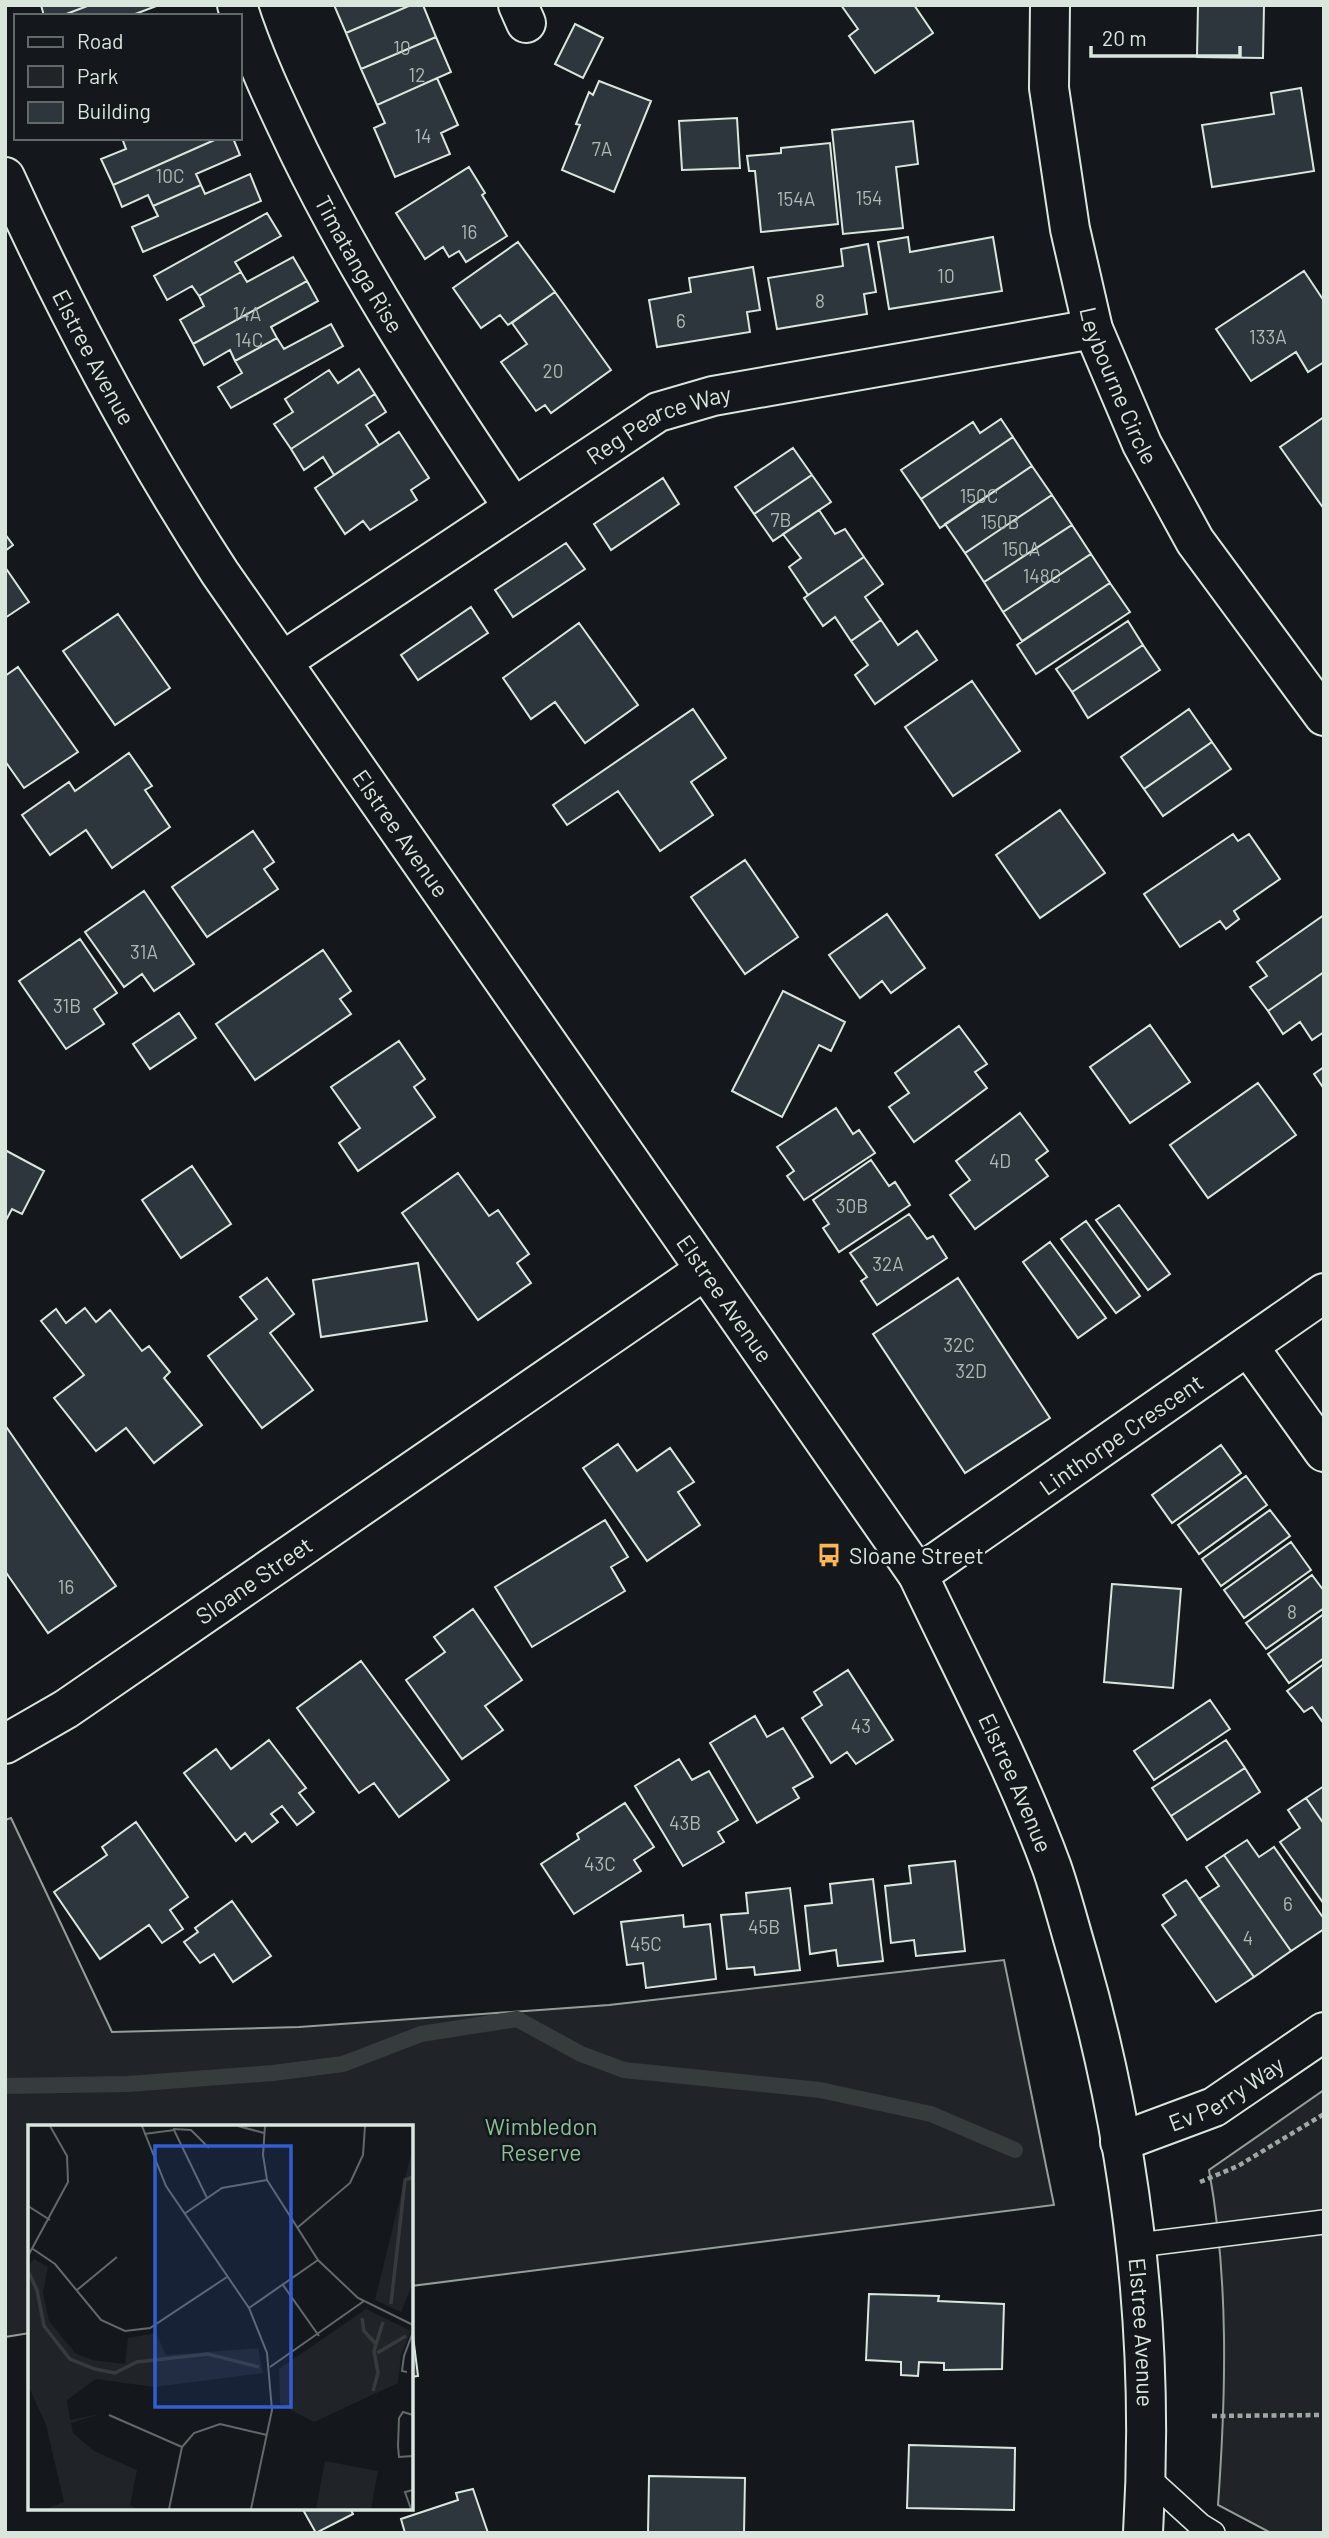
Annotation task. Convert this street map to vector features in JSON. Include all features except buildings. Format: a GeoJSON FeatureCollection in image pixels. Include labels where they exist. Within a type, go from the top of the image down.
{"type":"FeatureCollection","features":[{"type":"Feature","properties":{"kind":"street","name":"Leybourne Circle"},"geometry":{"type":"LineString","coordinates":[[1050,5],[1049,88],[1070,229],[1093,329],[1142,444],[1195,541],[1324,716]]}},
{"type":"Feature","properties":{"kind":"street","name":"Timatanga Rise"},"geometry":{"type":"LineString","coordinates":[[242,18],[275,102],[339,231],[410,354],[513,507]]}},
{"type":"Feature","properties":{"kind":"street","name":"Elstree Avenue"},"geometry":{"type":"LineString","coordinates":[[5,177],[110,388],[167,491],[918,1575],[988,1716],[1052,1870],[1094,2014],[1121,2142],[1138,2245],[1147,2362],[1143,2533]]}},
{"type":"Feature","properties":{"kind":"street","name":"Reg Pearce Way"},"geometry":{"type":"LineString","coordinates":[[283,661],[658,412],[688,401],[1093,329]]}},
{"type":"Feature","properties":{"kind":"street","name":"Sloane Street"},"geometry":{"type":"LineString","coordinates":[[5,1744],[66,1709],[705,1270]]}},
{"type":"Feature","properties":{"kind":"street","name":"Linthorpe Crescent"},"geometry":{"type":"LineString","coordinates":[[918,1575],[1324,1293]]}},
{"type":"Feature","properties":{"kind":"street"},"geometry":{"type":"LineString","coordinates":[[1248,1346],[1324,1452]]}},
{"type":"Feature","properties":{"kind":"street","name":"Ev Perry Way"},"geometry":{"type":"LineString","coordinates":[[1121,2142],[1214,2107],[1324,2032]]}},
{"type":"Feature","properties":{"kind":"lane"},"geometry":{"type":"LineString","coordinates":[[1138,2245],[1324,2222]]}},
{"type":"Feature","properties":{"kind":"lane"},"geometry":{"type":"LineString","coordinates":[[1146,2476],[1200,2525],[1213,2533]]}},
{"type":"Feature","properties":{"kind":"path"},"geometry":{"type":"LineString","coordinates":[[1200,2182],[1238,2166],[1324,2114]]}},
{"type":"Feature","properties":{"kind":"path"},"geometry":{"type":"LineString","coordinates":[[1212,2416],[1324,2415]]}},
{"type":"Feature","properties":{"kind":"green space","name":"Wimbledon Reserve"},"geometry":{"type":"Polygon","coordinates":[[[11,1818],[112,2032],[299,2027],[609,2005],[1004,1960],[1054,2205],[413,2286],[413,2125],[28,2125],[28,2333],[5,2337],[5,1820],[11,1818]]]}},
{"type":"Feature","properties":{"kind":"green space"},"geometry":{"type":"Polygon","coordinates":[[[1324,2090],[1324,2533],[1271,2533],[1218,2505],[1224,2379],[1223,2295],[1209,2170],[1324,2090]]]}},
{"type":"Feature","properties":{"kind":"waterway"},"geometry":{"type":"LineString","coordinates":[[5,2086],[128,2084],[273,2073],[343,2064],[421,2034],[517,2019],[581,2054],[624,2070],[820,2090],[931,2114],[1015,2150]]}},
{"type":"Feature","properties":{"kind":"place","name":"Sloane Street"},"geometry":{"type":"Point","coordinates":[829,1555]}}]}
